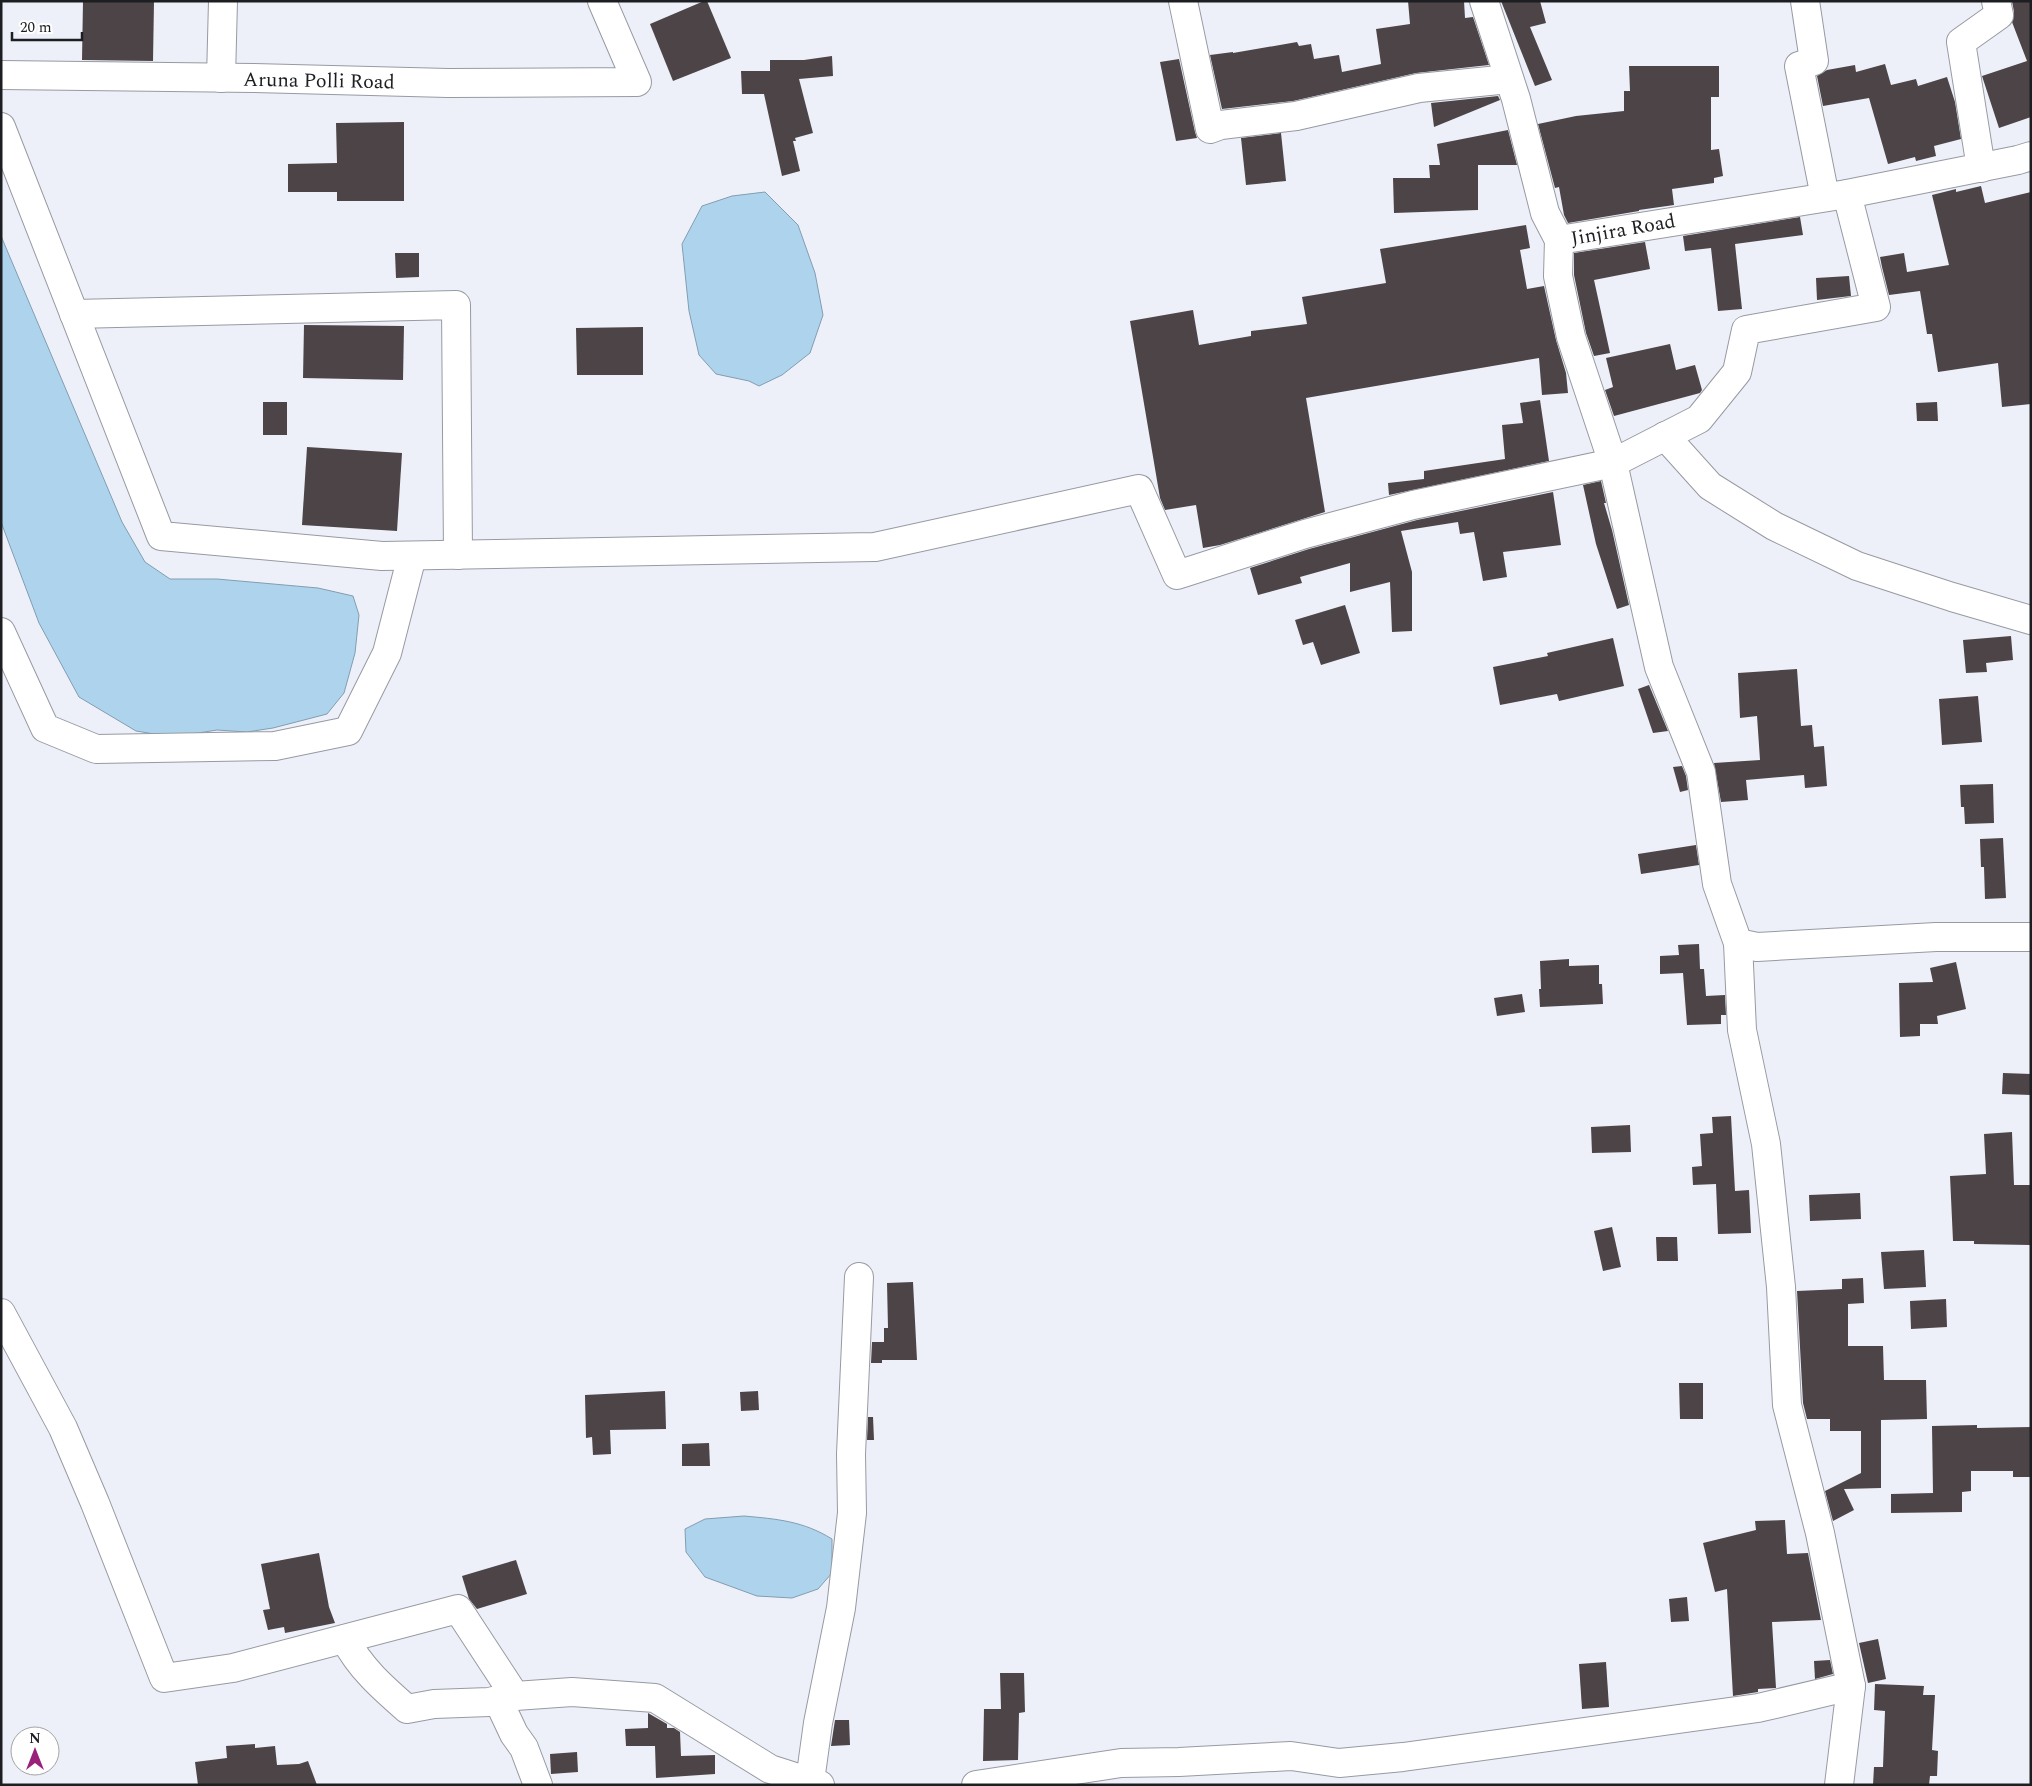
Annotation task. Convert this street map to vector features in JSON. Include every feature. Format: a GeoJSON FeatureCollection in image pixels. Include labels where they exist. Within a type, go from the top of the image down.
{"type":"FeatureCollection","features":[{"type":"Feature","properties":{"kind":"street"},"geometry":{"type":"LineString","coordinates":[[221,78],[223,1]]}},
{"type":"Feature","properties":{"kind":"street","name":"Aruna Polli Road"},"geometry":{"type":"LineString","coordinates":[[1,75],[448,83],[637,82],[602,1]]}},
{"type":"Feature","properties":{"kind":"street"},"geometry":{"type":"LineString","coordinates":[[1183,1],[1210,129],[1221,125],[1296,116],[1419,88],[1509,79]]}},
{"type":"Feature","properties":{"kind":"street","name":"Jinjira Road"},"geometry":{"type":"LineString","coordinates":[[1484,1],[1516,99],[1544,213],[1559,240],[1836,195],[1981,168],[2031,156]]}},
{"type":"Feature","properties":{"kind":"street"},"geometry":{"type":"LineString","coordinates":[[1,126],[161,536],[382,556],[875,547],[1139,489],[1177,575],[1305,534],[1413,505],[1613,463],[1699,419],[1737,372],[1746,330],[1876,307],[1836,195],[1799,66],[1814,61],[1804,1]]}},
{"type":"Feature","properties":{"kind":"street"},"geometry":{"type":"LineString","coordinates":[[1981,168],[1961,42],[1999,15],[1996,1]]}},
{"type":"Feature","properties":{"kind":"street"},"geometry":{"type":"LineString","coordinates":[[1559,240],[1558,276],[1571,337],[1613,463],[1659,667],[1701,772],[1717,884],[1738,943],[1742,1030],[1766,1144],[1780,1287],[1787,1405],[1820,1533],[1851,1686],[1840,1785]]}},
{"type":"Feature","properties":{"kind":"street"},"geometry":{"type":"LineString","coordinates":[[74,314],[456,305],[458,555]]}},
{"type":"Feature","properties":{"kind":"street"},"geometry":{"type":"LineString","coordinates":[[1665,436],[1710,486],[1774,526],[1857,566],[2031,620]]}},
{"type":"Feature","properties":{"kind":"street"},"geometry":{"type":"LineString","coordinates":[[1,632],[44,728],[96,749],[275,746],[348,731],[387,653],[412,556]]}},
{"type":"Feature","properties":{"kind":"street"},"geometry":{"type":"LineString","coordinates":[[1738,943],[1757,947],[1936,937],[2031,937]]}},
{"type":"Feature","properties":{"kind":"street"},"geometry":{"type":"LineString","coordinates":[[345,1639],[355,1658],[374,1680],[407,1709],[434,1704],[572,1692],[654,1698],[770,1768],[815,1783],[818,1723],[841,1608],[852,1514],[851,1454],[859,1278]]}},
{"type":"Feature","properties":{"kind":"street"},"geometry":{"type":"LineString","coordinates":[[1,1313],[63,1428],[164,1678],[233,1668],[458,1609],[506,1698],[514,1734],[524,1748],[538,1785]]}},
{"type":"Feature","properties":{"kind":"street"},"geometry":{"type":"LineString","coordinates":[[976,1785],[1121,1763],[1291,1756],[1339,1763],[1403,1757],[1758,1708],[1851,1686]]}},
{"type":"Feature","properties":{"kind":"water"},"geometry":{"type":"Polygon","coordinates":[[[765,192],[798,225],[815,273],[823,315],[810,353],[782,375],[759,386],[749,381],[716,374],[699,355],[689,311],[682,244],[702,206],[732,196],[765,192]]]}},
{"type":"Feature","properties":{"kind":"water"},"geometry":{"type":"Polygon","coordinates":[[[1,236],[122,522],[145,562],[170,579],[217,579],[318,588],[353,596],[359,615],[355,653],[344,693],[327,714],[273,728],[247,732],[217,730],[173,737],[136,731],[79,697],[39,623],[1,522],[1,236]]]}},
{"type":"Feature","properties":{"kind":"water"},"geometry":{"type":"Polygon","coordinates":[[[744,1516],[779,1520],[800,1525],[811,1528],[832,1539],[832,1573],[818,1589],[792,1598],[757,1596],[705,1577],[686,1552],[685,1529],[705,1519],[744,1516]]]}},
{"type":"Feature","properties":{"kind":"building"},"geometry":{"type":"Polygon","coordinates":[[[83,1],[154,1],[153,61],[82,60],[83,1]]]}},
{"type":"Feature","properties":{"kind":"building"},"geometry":{"type":"Polygon","coordinates":[[[707,1],[731,58],[673,81],[650,24],[707,1]]]}},
{"type":"Feature","properties":{"kind":"building"},"geometry":{"type":"Polygon","coordinates":[[[1408,1],[1464,1],[1465,18],[1473,17],[1489,65],[1416,73],[1293,101],[1222,109],[1210,55],[1297,42],[1299,46],[1311,44],[1314,59],[1339,55],[1342,72],[1381,64],[1376,29],[1410,24],[1408,1]]]}},
{"type":"Feature","properties":{"kind":"building"},"geometry":{"type":"Polygon","coordinates":[[[1501,1],[1540,1],[1546,23],[1530,27],[1552,80],[1535,86],[1501,1]]]}},
{"type":"Feature","properties":{"kind":"building"},"geometry":{"type":"Polygon","coordinates":[[[2012,1],[2031,1],[2031,117],[1999,128],[1982,76],[2027,61],[2012,22],[2014,12],[2012,1]]]}},
{"type":"Feature","properties":{"kind":"building"},"geometry":{"type":"Polygon","coordinates":[[[832,56],[833,76],[799,79],[813,133],[795,138],[796,141],[793,141],[800,171],[782,176],[764,94],[742,94],[741,71],[770,71],[770,60],[804,60],[832,56]]]}},
{"type":"Feature","properties":{"kind":"building"},"geometry":{"type":"Polygon","coordinates":[[[1179,59],[1197,138],[1176,141],[1160,62],[1179,59]]]}},
{"type":"Feature","properties":{"kind":"building"},"geometry":{"type":"Polygon","coordinates":[[[1885,64],[1891,85],[1916,79],[1918,86],[1947,77],[1955,102],[1961,139],[1934,146],[1936,156],[1916,161],[1915,157],[1888,164],[1869,98],[1823,106],[1817,76],[1827,70],[1855,65],[1856,72],[1885,64]]]}},
{"type":"Feature","properties":{"kind":"building"},"geometry":{"type":"Polygon","coordinates":[[[1629,66],[1719,66],[1719,97],[1711,97],[1711,150],[1719,149],[1723,176],[1714,178],[1714,183],[1672,189],[1674,205],[1568,223],[1564,215],[1559,187],[1555,188],[1538,124],[1576,116],[1624,111],[1624,91],[1630,91],[1629,66]]]}},
{"type":"Feature","properties":{"kind":"building"},"geometry":{"type":"Polygon","coordinates":[[[1498,96],[1500,100],[1434,127],[1431,103],[1498,96]]]}},
{"type":"Feature","properties":{"kind":"building"},"geometry":{"type":"Polygon","coordinates":[[[404,122],[404,201],[337,201],[337,192],[288,192],[288,164],[337,163],[336,123],[404,122]]]}},
{"type":"Feature","properties":{"kind":"building"},"geometry":{"type":"Polygon","coordinates":[[[1508,130],[1517,165],[1478,165],[1478,210],[1394,213],[1393,178],[1430,178],[1429,165],[1440,165],[1437,144],[1508,130]]]}},
{"type":"Feature","properties":{"kind":"building"},"geometry":{"type":"Polygon","coordinates":[[[1281,133],[1286,181],[1246,185],[1241,138],[1281,133]]]}},
{"type":"Feature","properties":{"kind":"building"},"geometry":{"type":"Polygon","coordinates":[[[1981,186],[1985,203],[2031,192],[2031,404],[2002,407],[1998,363],[1938,372],[1932,334],[1927,334],[1920,291],[1889,295],[1882,267],[1880,257],[1904,253],[1907,272],[1949,265],[1932,195],[1956,189],[1956,192],[1981,186]]]}},
{"type":"Feature","properties":{"kind":"building"},"geometry":{"type":"Polygon","coordinates":[[[1800,217],[1803,235],[1735,244],[1742,309],[1718,311],[1711,248],[1685,251],[1683,236],[1800,217]]]}},
{"type":"Feature","properties":{"kind":"building"},"geometry":{"type":"Polygon","coordinates":[[[1526,225],[1530,248],[1520,250],[1527,289],[1544,286],[1556,340],[1566,373],[1568,393],[1542,395],[1539,358],[1306,398],[1325,512],[1220,545],[1203,548],[1196,505],[1165,510],[1160,498],[1130,321],[1193,310],[1199,345],[1251,336],[1251,331],[1307,324],[1302,297],[1386,283],[1380,249],[1526,225]]]}},
{"type":"Feature","properties":{"kind":"building"},"geometry":{"type":"Polygon","coordinates":[[[1645,242],[1650,269],[1594,280],[1610,353],[1594,356],[1586,333],[1574,275],[1574,253],[1645,242]]]}},
{"type":"Feature","properties":{"kind":"building"},"geometry":{"type":"Polygon","coordinates":[[[395,253],[419,253],[419,277],[396,278],[395,253]]]}},
{"type":"Feature","properties":{"kind":"building"},"geometry":{"type":"Polygon","coordinates":[[[1849,276],[1851,296],[1817,300],[1816,278],[1849,276]]]}},
{"type":"Feature","properties":{"kind":"building"},"geometry":{"type":"Polygon","coordinates":[[[304,325],[404,326],[403,380],[303,378],[304,325]]]}},
{"type":"Feature","properties":{"kind":"building"},"geometry":{"type":"Polygon","coordinates":[[[643,327],[643,375],[577,375],[576,328],[643,327]]]}},
{"type":"Feature","properties":{"kind":"building"},"geometry":{"type":"Polygon","coordinates":[[[1670,344],[1676,370],[1695,365],[1702,390],[1700,393],[1614,416],[1605,390],[1613,387],[1606,358],[1670,344]]]}},
{"type":"Feature","properties":{"kind":"building"},"geometry":{"type":"Polygon","coordinates":[[[1540,400],[1549,461],[1389,495],[1388,483],[1424,479],[1424,471],[1505,459],[1502,425],[1523,423],[1520,403],[1540,400]]]}},
{"type":"Feature","properties":{"kind":"building"},"geometry":{"type":"Polygon","coordinates":[[[263,402],[287,402],[287,435],[263,435],[263,402]]]}},
{"type":"Feature","properties":{"kind":"building"},"geometry":{"type":"Polygon","coordinates":[[[1937,402],[1938,421],[1917,421],[1916,403],[1937,402]]]}},
{"type":"Feature","properties":{"kind":"building"},"geometry":{"type":"Polygon","coordinates":[[[307,447],[402,453],[397,531],[302,525],[307,447]]]}},
{"type":"Feature","properties":{"kind":"building"},"geometry":{"type":"Polygon","coordinates":[[[1601,481],[1606,503],[1604,503],[1629,605],[1617,609],[1596,544],[1583,485],[1601,481]]]}},
{"type":"Feature","properties":{"kind":"building"},"geometry":{"type":"Polygon","coordinates":[[[1553,492],[1561,545],[1503,552],[1507,577],[1483,581],[1474,532],[1460,534],[1458,522],[1401,531],[1412,572],[1412,631],[1392,632],[1390,582],[1350,592],[1350,563],[1300,577],[1302,583],[1258,595],[1250,568],[1309,549],[1417,520],[1553,492]]]}},
{"type":"Feature","properties":{"kind":"building"},"geometry":{"type":"Polygon","coordinates":[[[1345,605],[1360,653],[1321,665],[1313,642],[1303,645],[1295,620],[1345,605]]]}},
{"type":"Feature","properties":{"kind":"building"},"geometry":{"type":"Polygon","coordinates":[[[2011,636],[2013,660],[1986,663],[1987,672],[1966,673],[1963,640],[2011,636]]]}},
{"type":"Feature","properties":{"kind":"building"},"geometry":{"type":"Polygon","coordinates":[[[1613,638],[1624,686],[1559,701],[1557,694],[1500,705],[1493,667],[1548,656],[1547,653],[1613,638]]]}},
{"type":"Feature","properties":{"kind":"building"},"geometry":{"type":"Polygon","coordinates":[[[1797,669],[1801,726],[1812,725],[1814,747],[1824,746],[1827,786],[1805,788],[1804,775],[1746,780],[1748,800],[1721,802],[1714,763],[1760,760],[1757,716],[1740,718],[1738,673],[1797,669]]]}},
{"type":"Feature","properties":{"kind":"building"},"geometry":{"type":"Polygon","coordinates":[[[1649,685],[1668,731],[1653,733],[1638,689],[1649,685]]]}},
{"type":"Feature","properties":{"kind":"building"},"geometry":{"type":"Polygon","coordinates":[[[1978,696],[1982,742],[1942,745],[1939,699],[1978,696]]]}},
{"type":"Feature","properties":{"kind":"building"},"geometry":{"type":"Polygon","coordinates":[[[1682,766],[1688,790],[1680,792],[1673,767],[1682,766]]]}},
{"type":"Feature","properties":{"kind":"building"},"geometry":{"type":"Polygon","coordinates":[[[1993,784],[1994,823],[1965,824],[1964,807],[1961,807],[1960,785],[1993,784]]]}},
{"type":"Feature","properties":{"kind":"building"},"geometry":{"type":"Polygon","coordinates":[[[2003,838],[2006,898],[1985,899],[1984,867],[1981,867],[1980,839],[2003,838]]]}},
{"type":"Feature","properties":{"kind":"building"},"geometry":{"type":"Polygon","coordinates":[[[1696,845],[1699,865],[1641,874],[1638,854],[1696,845]]]}},
{"type":"Feature","properties":{"kind":"building"},"geometry":{"type":"Polygon","coordinates":[[[1699,944],[1700,969],[1704,969],[1706,996],[1725,995],[1726,1015],[1721,1015],[1721,1024],[1687,1025],[1683,973],[1660,974],[1660,956],[1679,955],[1678,945],[1699,944]]]}},
{"type":"Feature","properties":{"kind":"building"},"geometry":{"type":"Polygon","coordinates":[[[1569,959],[1569,966],[1599,965],[1599,984],[1602,984],[1603,1004],[1540,1007],[1540,961],[1569,959]]]}},
{"type":"Feature","properties":{"kind":"building"},"geometry":{"type":"Polygon","coordinates":[[[1956,962],[1966,1009],[1937,1016],[1938,1024],[1920,1024],[1920,1036],[1900,1037],[1899,983],[1933,982],[1930,968],[1956,962]]]}},
{"type":"Feature","properties":{"kind":"building"},"geometry":{"type":"Polygon","coordinates":[[[1522,994],[1525,1012],[1497,1016],[1494,998],[1522,994]]]}},
{"type":"Feature","properties":{"kind":"building"},"geometry":{"type":"Polygon","coordinates":[[[2003,1073],[2031,1074],[2031,1095],[2002,1094],[2003,1073]]]}},
{"type":"Feature","properties":{"kind":"building"},"geometry":{"type":"Polygon","coordinates":[[[1731,1116],[1735,1191],[1749,1190],[1751,1233],[1718,1234],[1716,1184],[1693,1185],[1692,1167],[1702,1166],[1700,1134],[1713,1133],[1712,1117],[1731,1116]]]}},
{"type":"Feature","properties":{"kind":"building"},"geometry":{"type":"Polygon","coordinates":[[[1630,1125],[1631,1152],[1592,1153],[1591,1127],[1630,1125]]]}},
{"type":"Feature","properties":{"kind":"building"},"geometry":{"type":"Polygon","coordinates":[[[2012,1132],[2014,1185],[2031,1185],[2030,1245],[1974,1244],[1974,1241],[1953,1241],[1950,1176],[1986,1174],[1984,1134],[2012,1132]]]}},
{"type":"Feature","properties":{"kind":"building"},"geometry":{"type":"Polygon","coordinates":[[[1860,1193],[1861,1219],[1810,1221],[1809,1195],[1860,1193]]]}},
{"type":"Feature","properties":{"kind":"building"},"geometry":{"type":"Polygon","coordinates":[[[1612,1227],[1621,1267],[1603,1271],[1594,1231],[1612,1227]]]}},
{"type":"Feature","properties":{"kind":"building"},"geometry":{"type":"Polygon","coordinates":[[[1656,1237],[1677,1237],[1678,1261],[1657,1261],[1656,1237]]]}},
{"type":"Feature","properties":{"kind":"building"},"geometry":{"type":"Polygon","coordinates":[[[1924,1250],[1926,1287],[1884,1289],[1881,1252],[1924,1250]]]}},
{"type":"Feature","properties":{"kind":"building"},"geometry":{"type":"Polygon","coordinates":[[[1863,1278],[1864,1303],[1848,1304],[1848,1346],[1883,1346],[1884,1380],[1926,1380],[1927,1419],[1881,1420],[1881,1488],[1844,1489],[1854,1510],[1833,1521],[1825,1491],[1861,1473],[1861,1431],[1830,1431],[1830,1419],[1807,1419],[1803,1403],[1797,1291],[1842,1289],[1842,1279],[1863,1278]]]}},
{"type":"Feature","properties":{"kind":"building"},"geometry":{"type":"Polygon","coordinates":[[[913,1282],[917,1360],[882,1360],[882,1363],[871,1363],[872,1342],[884,1342],[884,1328],[888,1328],[887,1283],[913,1282]]]}},
{"type":"Feature","properties":{"kind":"building"},"geometry":{"type":"Polygon","coordinates":[[[1946,1299],[1947,1327],[1911,1329],[1910,1301],[1946,1299]]]}},
{"type":"Feature","properties":{"kind":"building"},"geometry":{"type":"Polygon","coordinates":[[[1679,1383],[1703,1383],[1703,1419],[1680,1419],[1679,1383]]]}},
{"type":"Feature","properties":{"kind":"building"},"geometry":{"type":"Polygon","coordinates":[[[665,1391],[666,1429],[610,1430],[611,1454],[593,1455],[592,1437],[586,1438],[585,1395],[665,1391]]]}},
{"type":"Feature","properties":{"kind":"building"},"geometry":{"type":"Polygon","coordinates":[[[758,1391],[759,1410],[741,1411],[740,1392],[758,1391]]]}},
{"type":"Feature","properties":{"kind":"building"},"geometry":{"type":"Polygon","coordinates":[[[868,1417],[873,1417],[874,1440],[867,1440],[868,1417]]]}},
{"type":"Feature","properties":{"kind":"building"},"geometry":{"type":"Polygon","coordinates":[[[1977,1425],[1977,1428],[2031,1427],[2031,1477],[2013,1477],[2013,1471],[1971,1471],[1971,1491],[1962,1492],[1962,1512],[1891,1513],[1891,1494],[1933,1493],[1932,1426],[1977,1425]]]}},
{"type":"Feature","properties":{"kind":"building"},"geometry":{"type":"Polygon","coordinates":[[[709,1443],[710,1466],[682,1466],[682,1444],[709,1443]]]}},
{"type":"Feature","properties":{"kind":"building"},"geometry":{"type":"Polygon","coordinates":[[[1785,1520],[1787,1554],[1808,1553],[1821,1620],[1772,1622],[1776,1688],[1758,1689],[1758,1692],[1733,1696],[1727,1589],[1715,1592],[1703,1543],[1756,1530],[1755,1521],[1785,1520]]]}},
{"type":"Feature","properties":{"kind":"building"},"geometry":{"type":"Polygon","coordinates":[[[319,1553],[329,1607],[335,1623],[285,1633],[284,1627],[268,1630],[263,1610],[270,1609],[261,1564],[319,1553]]]}},
{"type":"Feature","properties":{"kind":"building"},"geometry":{"type":"Polygon","coordinates":[[[516,1560],[527,1594],[477,1609],[469,1599],[462,1576],[516,1560]]]}},
{"type":"Feature","properties":{"kind":"building"},"geometry":{"type":"Polygon","coordinates":[[[1687,1597],[1689,1621],[1671,1622],[1669,1599],[1687,1597]]]}},
{"type":"Feature","properties":{"kind":"building"},"geometry":{"type":"Polygon","coordinates":[[[1878,1639],[1886,1679],[1868,1683],[1859,1643],[1878,1639]]]}},
{"type":"Feature","properties":{"kind":"building"},"geometry":{"type":"Polygon","coordinates":[[[1830,1660],[1833,1674],[1815,1679],[1814,1661],[1830,1660]]]}},
{"type":"Feature","properties":{"kind":"building"},"geometry":{"type":"Polygon","coordinates":[[[1606,1662],[1609,1707],[1582,1709],[1579,1664],[1606,1662]]]}},
{"type":"Feature","properties":{"kind":"building"},"geometry":{"type":"Polygon","coordinates":[[[1000,1673],[1024,1673],[1025,1712],[1019,1713],[1018,1760],[983,1761],[984,1709],[1001,1709],[1000,1673]]]}},
{"type":"Feature","properties":{"kind":"building"},"geometry":{"type":"Polygon","coordinates":[[[1875,1684],[1924,1686],[1923,1695],[1935,1695],[1932,1750],[1938,1751],[1937,1776],[1930,1776],[1929,1785],[1873,1785],[1874,1767],[1883,1767],[1885,1711],[1874,1710],[1875,1684]]]}},
{"type":"Feature","properties":{"kind":"building"},"geometry":{"type":"Polygon","coordinates":[[[648,1713],[667,1724],[667,1728],[674,1728],[680,1732],[681,1756],[715,1755],[715,1774],[656,1778],[655,1746],[626,1746],[625,1729],[648,1728],[648,1713]]]}},
{"type":"Feature","properties":{"kind":"building"},"geometry":{"type":"Polygon","coordinates":[[[835,1720],[849,1720],[850,1745],[831,1746],[835,1720]]]}},
{"type":"Feature","properties":{"kind":"building"},"geometry":{"type":"Polygon","coordinates":[[[255,1744],[255,1748],[275,1746],[277,1765],[299,1764],[308,1761],[317,1785],[198,1785],[195,1762],[227,1758],[226,1746],[255,1744]]]}},
{"type":"Feature","properties":{"kind":"building"},"geometry":{"type":"Polygon","coordinates":[[[577,1752],[578,1772],[551,1774],[550,1754],[577,1752]]]}}]}
